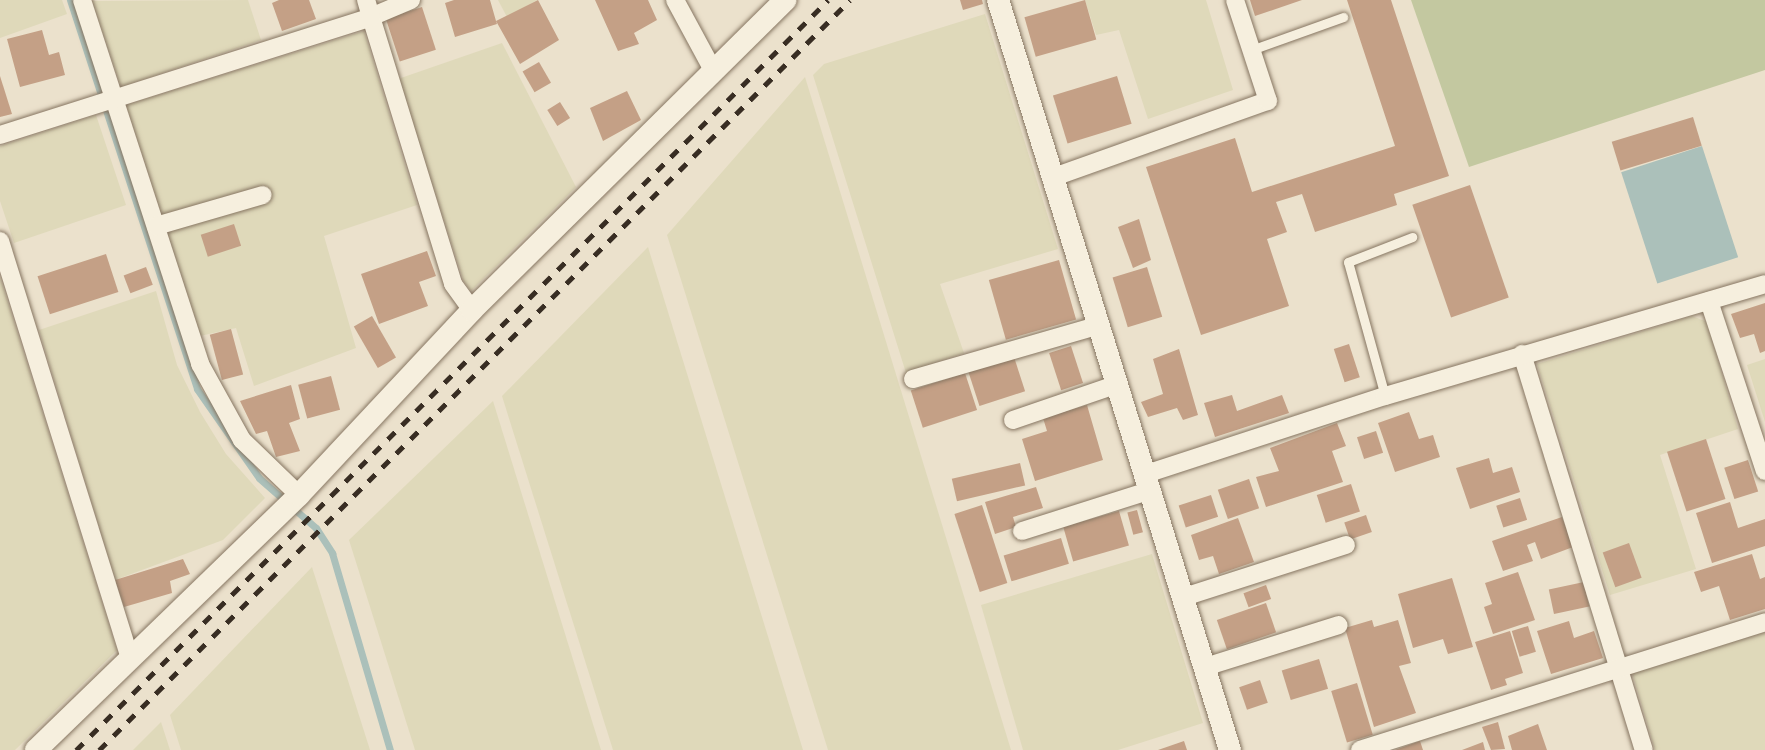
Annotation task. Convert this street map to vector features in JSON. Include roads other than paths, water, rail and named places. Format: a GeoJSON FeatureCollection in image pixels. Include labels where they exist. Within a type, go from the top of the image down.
{"type":"FeatureCollection","features":[{"type":"Feature","properties":{"kind":"street"},"geometry":{"type":"LineString","coordinates":[[82,0],[200,364],[242,440],[299,495]]}},
{"type":"Feature","properties":{"kind":"street"},"geometry":{"type":"LineString","coordinates":[[0,135],[368,8],[411,0]]}},
{"type":"Feature","properties":{"kind":"street"},"geometry":{"type":"LineString","coordinates":[[675,0],[714,72]]}},
{"type":"Feature","properties":{"kind":"street"},"geometry":{"type":"LineString","coordinates":[[36,750],[299,495],[472,310],[785,0]]}},
{"type":"Feature","properties":{"kind":"street"},"geometry":{"type":"LineString","coordinates":[[998,0],[1149,482],[1230,750]]}},
{"type":"Feature","properties":{"kind":"street"},"geometry":{"type":"LineString","coordinates":[[1054,177],[1268,101],[1235,0]]}},
{"type":"Feature","properties":{"kind":"street"},"geometry":{"type":"LineString","coordinates":[[368,8],[453,284],[472,310]]}},
{"type":"Feature","properties":{"kind":"street"},"geometry":{"type":"LineString","coordinates":[[156,226],[262,195]]}},
{"type":"Feature","properties":{"kind":"street"},"geometry":{"type":"LineString","coordinates":[[0,241],[130,658]]}},
{"type":"Feature","properties":{"kind":"street"},"geometry":{"type":"LineString","coordinates":[[1022,531],[1385,396],[1765,284]]}},
{"type":"Feature","properties":{"kind":"street"},"geometry":{"type":"LineString","coordinates":[[1709,301],[1765,471]]}},
{"type":"Feature","properties":{"kind":"street"},"geometry":{"type":"LineString","coordinates":[[913,379],[1100,325]]}},
{"type":"Feature","properties":{"kind":"street"},"geometry":{"type":"LineString","coordinates":[[1522,354],[1644,750]]}},
{"type":"Feature","properties":{"kind":"street"},"geometry":{"type":"LineString","coordinates":[[1013,420],[1118,384]]}},
{"type":"Feature","properties":{"kind":"street"},"geometry":{"type":"LineString","coordinates":[[1184,597],[1346,545]]}},
{"type":"Feature","properties":{"kind":"street"},"geometry":{"type":"LineString","coordinates":[[1360,750],[1765,622]]}},
{"type":"Feature","properties":{"kind":"street"},"geometry":{"type":"LineString","coordinates":[[1205,668],[1339,625]]}},
{"type":"Feature","properties":{"kind":"lane"},"geometry":{"type":"LineString","coordinates":[[1251,50],[1343,17]]}},
{"type":"Feature","properties":{"kind":"lane"},"geometry":{"type":"LineString","coordinates":[[1385,396],[1348,262],[1412,237]]}},
{"type":"Feature","properties":{"kind":"water"},"geometry":{"type":"Polygon","coordinates":[[[1702,146],[1738,257],[1657,284],[1621,172],[1702,146]]]}},
{"type":"Feature","properties":{"kind":"waterway"},"geometry":{"type":"LineString","coordinates":[[70,0],[197,389],[259,478],[316,528],[332,553],[390,750]]}},
{"type":"Feature","properties":{"kind":"railway"},"geometry":{"type":"LineString","coordinates":[[76,750],[828,0]]}},
{"type":"Feature","properties":{"kind":"railway"},"geometry":{"type":"LineString","coordinates":[[99,750],[850,0]]}}]}
